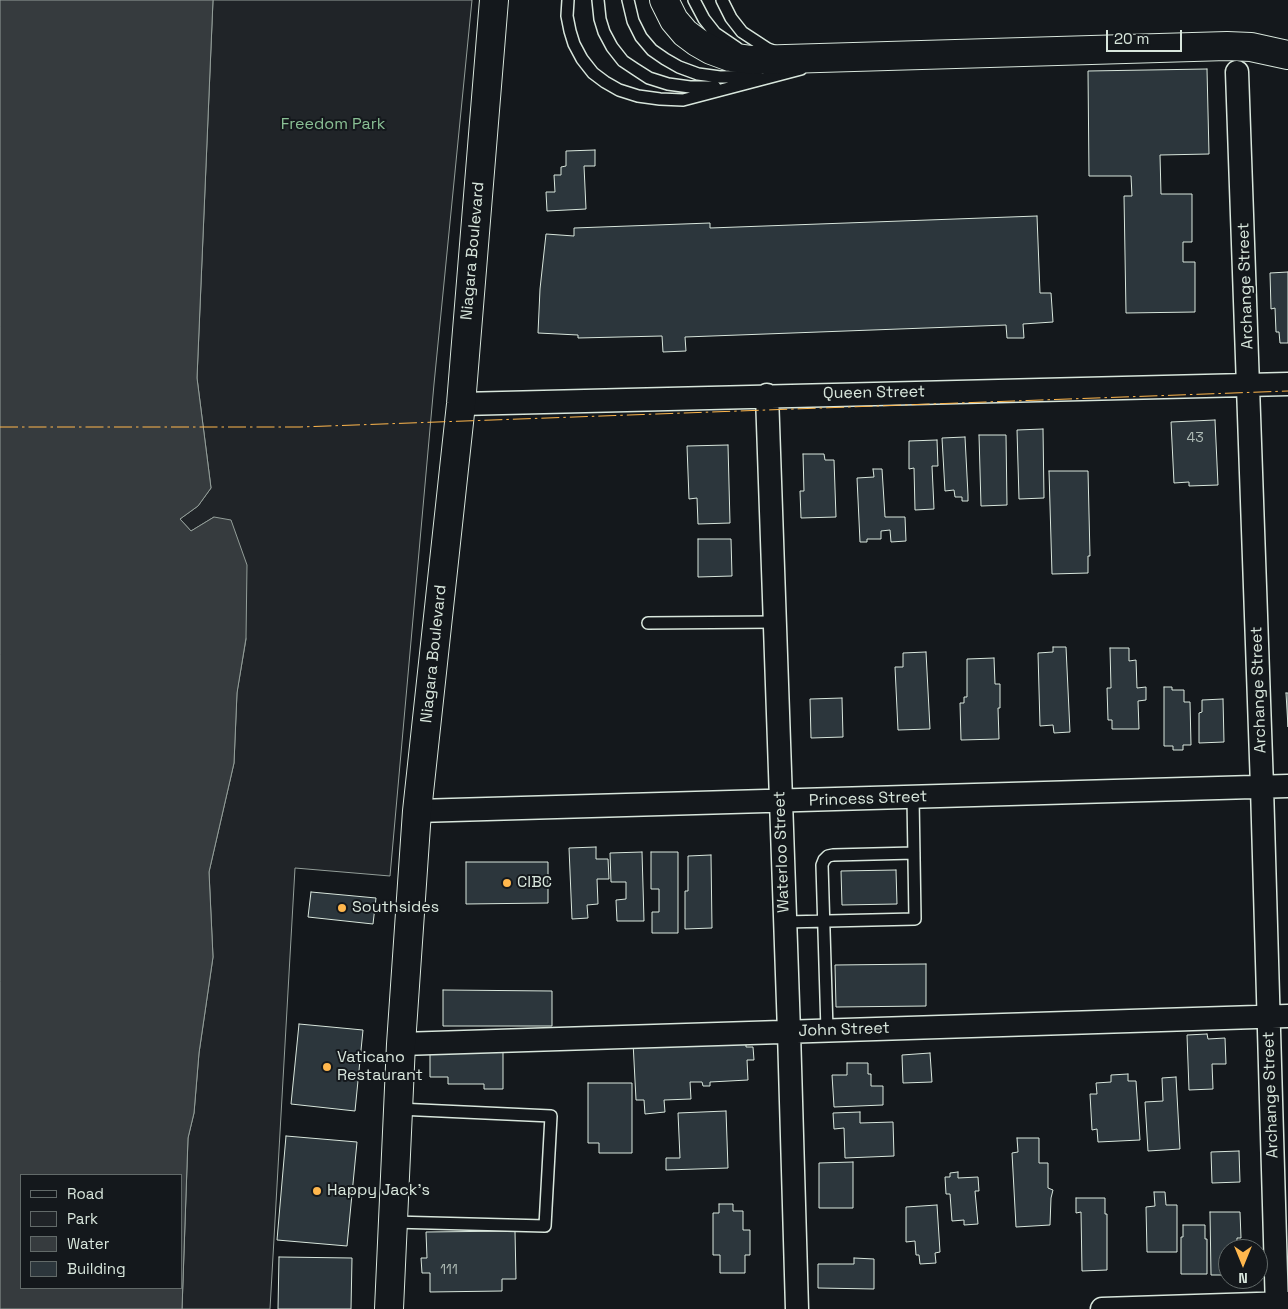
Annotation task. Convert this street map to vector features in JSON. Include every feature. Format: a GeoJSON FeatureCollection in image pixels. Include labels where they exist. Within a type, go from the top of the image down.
{"type":"FeatureCollection","features":[{"type":"Feature","properties":{"kind":"main road","name":"Niagara Boulevard"},"geometry":{"type":"LineString","coordinates":[[389,1309],[401,1044],[417,811],[461,404],[494,0]]}},
{"type":"Feature","properties":{"kind":"main road"},"geometry":{"type":"LineString","coordinates":[[664,0],[674,20],[684,33],[711,50],[730,57],[779,67],[810,58],[1226,46],[1251,47],[1288,55]]}},
{"type":"Feature","properties":{"kind":"street","name":"Archange Street"},"geometry":{"type":"LineString","coordinates":[[1238,72],[1262,787],[1278,1016],[1280,1305]]}},
{"type":"Feature","properties":{"kind":"street","name":"Queen Street"},"geometry":{"type":"LineString","coordinates":[[461,404],[767,395],[1288,384]]}},
{"type":"Feature","properties":{"kind":"street","name":"Waterloo Street"},"geometry":{"type":"LineString","coordinates":[[767,395],[798,1309]]}},
{"type":"Feature","properties":{"kind":"street","name":"Princess Street"},"geometry":{"type":"LineString","coordinates":[[417,811],[1288,786]]}},
{"type":"Feature","properties":{"kind":"street","name":"John Street"},"geometry":{"type":"LineString","coordinates":[[401,1044],[1278,1016]]}},
{"type":"Feature","properties":{"kind":"street"},"geometry":{"type":"LineString","coordinates":[[1102,1309],[1280,1305]]}},
{"type":"Feature","properties":{"kind":"lane"},"geometry":{"type":"LineString","coordinates":[[568,0],[567,16],[570,31],[582,59],[593,73],[619,90],[638,96],[683,100],[730,87],[779,67]]}},
{"type":"Feature","properties":{"kind":"lane"},"geometry":{"type":"LineString","coordinates":[[598,0],[600,19],[604,32],[612,47],[635,70],[649,78],[668,84],[690,87],[730,87]]}},
{"type":"Feature","properties":{"kind":"lane"},"geometry":{"type":"LineString","coordinates":[[628,0],[633,22],[641,37],[652,50],[679,67],[698,74],[720,77],[848,57]]}},
{"type":"Feature","properties":{"kind":"lane"},"geometry":{"type":"LineString","coordinates":[[694,0],[704,19],[715,33],[741,50],[760,56],[779,67]]}},
{"type":"Feature","properties":{"kind":"lane"},"geometry":{"type":"LineString","coordinates":[[722,0],[731,18],[742,32],[754,41],[787,56],[810,58]]}},
{"type":"Feature","properties":{"kind":"lane"},"geometry":{"type":"LineString","coordinates":[[648,623],[774,622]]}},
{"type":"Feature","properties":{"kind":"lane"},"geometry":{"type":"LineString","coordinates":[[785,922],[915,918],[913,798]]}},
{"type":"Feature","properties":{"kind":"lane"},"geometry":{"type":"LineString","coordinates":[[827,1030],[822,865],[824,860],[828,856],[914,853]]}},
{"type":"Feature","properties":{"kind":"lane"},"geometry":{"type":"LineString","coordinates":[[393,1222],[545,1226],[550,1125],[550,1116],[398,1109]]}},
{"type":"Feature","properties":{"kind":"green space","name":"Freedom Park"},"geometry":{"type":"Polygon","coordinates":[[[213,0],[472,0],[434,384],[390,876],[295,868],[270,1309],[182,1309],[188,1138],[194,1113],[199,1053],[213,957],[209,872],[234,763],[237,692],[246,639],[214,517],[191,531],[180,519],[198,506],[211,488],[197,378],[213,0]]]}},
{"type":"Feature","properties":{"kind":"water"},"geometry":{"type":"Polygon","coordinates":[[[0,0],[213,0],[197,378],[211,488],[198,506],[180,519],[191,531],[214,517],[231,520],[247,565],[246,638],[237,693],[234,763],[209,872],[213,957],[199,1053],[194,1113],[188,1138],[182,1309],[0,1309],[0,0]]]}},
{"type":"Feature","properties":{"kind":"building"},"geometry":{"type":"Polygon","coordinates":[[[1207,69],[1209,154],[1160,155],[1161,194],[1192,194],[1192,242],[1183,242],[1183,262],[1195,262],[1195,312],[1126,313],[1124,196],[1132,196],[1131,176],[1089,176],[1088,71],[1207,69]]]}},
{"type":"Feature","properties":{"kind":"building"},"geometry":{"type":"Polygon","coordinates":[[[595,150],[595,166],[584,166],[586,209],[547,211],[546,192],[555,192],[554,175],[561,175],[561,167],[566,166],[566,151],[595,150]]]}},
{"type":"Feature","properties":{"kind":"building"},"geometry":{"type":"Polygon","coordinates":[[[1037,216],[1040,293],[1051,293],[1053,322],[1023,324],[1024,338],[1007,338],[1006,325],[685,337],[686,351],[663,352],[662,336],[578,338],[578,335],[538,333],[540,289],[546,234],[574,236],[574,228],[710,223],[710,228],[1037,216]]]}},
{"type":"Feature","properties":{"kind":"building"},"geometry":{"type":"Polygon","coordinates":[[[1288,272],[1288,343],[1280,343],[1279,332],[1276,332],[1275,308],[1271,309],[1270,273],[1288,272]]]}},
{"type":"Feature","properties":{"kind":"building"},"geometry":{"type":"Polygon","coordinates":[[[1215,420],[1218,485],[1189,486],[1189,482],[1174,483],[1171,422],[1215,420]]]}},
{"type":"Feature","properties":{"kind":"building"},"geometry":{"type":"Polygon","coordinates":[[[1043,429],[1044,498],[1019,499],[1017,430],[1043,429]]]}},
{"type":"Feature","properties":{"kind":"building"},"geometry":{"type":"Polygon","coordinates":[[[979,435],[1006,435],[1007,505],[981,506],[979,435]]]}},
{"type":"Feature","properties":{"kind":"building"},"geometry":{"type":"Polygon","coordinates":[[[965,437],[968,501],[962,501],[962,497],[955,497],[954,490],[945,491],[942,438],[965,437]]]}},
{"type":"Feature","properties":{"kind":"building"},"geometry":{"type":"Polygon","coordinates":[[[937,440],[938,466],[932,466],[934,509],[915,510],[914,468],[909,469],[909,441],[937,440]]]}},
{"type":"Feature","properties":{"kind":"building"},"geometry":{"type":"Polygon","coordinates":[[[728,445],[730,523],[698,524],[697,498],[689,499],[687,446],[728,445]]]}},
{"type":"Feature","properties":{"kind":"building"},"geometry":{"type":"Polygon","coordinates":[[[803,454],[824,454],[825,460],[834,460],[836,517],[801,518],[800,491],[804,491],[803,454]]]}},
{"type":"Feature","properties":{"kind":"building"},"geometry":{"type":"Polygon","coordinates":[[[873,469],[882,469],[885,517],[905,517],[906,541],[891,542],[890,530],[881,531],[881,539],[867,539],[867,542],[860,542],[857,478],[874,477],[873,469]]]}},
{"type":"Feature","properties":{"kind":"building"},"geometry":{"type":"Polygon","coordinates":[[[1049,471],[1088,471],[1090,556],[1088,556],[1088,573],[1052,574],[1049,471]]]}},
{"type":"Feature","properties":{"kind":"building"},"geometry":{"type":"Polygon","coordinates":[[[698,539],[731,539],[732,576],[698,577],[698,539]]]}},
{"type":"Feature","properties":{"kind":"building"},"geometry":{"type":"Polygon","coordinates":[[[1053,647],[1066,647],[1070,732],[1054,733],[1053,725],[1040,726],[1038,653],[1053,652],[1053,647]]]}},
{"type":"Feature","properties":{"kind":"building"},"geometry":{"type":"Polygon","coordinates":[[[1110,648],[1129,648],[1129,661],[1136,660],[1137,688],[1146,687],[1146,700],[1138,701],[1139,729],[1112,729],[1112,720],[1108,720],[1107,688],[1111,688],[1110,648]]]}},
{"type":"Feature","properties":{"kind":"building"},"geometry":{"type":"Polygon","coordinates":[[[926,652],[930,729],[898,730],[895,667],[903,667],[903,653],[926,652]]]}},
{"type":"Feature","properties":{"kind":"building"},"geometry":{"type":"Polygon","coordinates":[[[994,658],[995,684],[1000,684],[1000,708],[998,708],[999,739],[961,740],[960,703],[964,703],[964,697],[967,697],[967,659],[994,658]]]}},
{"type":"Feature","properties":{"kind":"building"},"geometry":{"type":"Polygon","coordinates":[[[1164,687],[1172,687],[1172,690],[1184,690],[1184,702],[1190,702],[1191,745],[1183,745],[1183,750],[1173,750],[1173,746],[1164,746],[1164,687]]]}},
{"type":"Feature","properties":{"kind":"building"},"geometry":{"type":"Polygon","coordinates":[[[1286,693],[1288,693],[1288,727],[1286,693]]]}},
{"type":"Feature","properties":{"kind":"building"},"geometry":{"type":"Polygon","coordinates":[[[842,698],[843,737],[811,738],[810,699],[842,698]]]}},
{"type":"Feature","properties":{"kind":"building"},"geometry":{"type":"Polygon","coordinates":[[[1223,699],[1224,742],[1199,743],[1199,713],[1202,712],[1202,700],[1223,699]]]}},
{"type":"Feature","properties":{"kind":"building"},"geometry":{"type":"Polygon","coordinates":[[[596,847],[596,859],[608,859],[609,879],[597,879],[598,904],[587,905],[588,918],[572,919],[569,848],[596,847]]]}},
{"type":"Feature","properties":{"kind":"building"},"geometry":{"type":"Polygon","coordinates":[[[642,852],[644,921],[617,921],[616,900],[626,899],[626,882],[611,882],[610,853],[642,852]]]}},
{"type":"Feature","properties":{"kind":"building"},"geometry":{"type":"Polygon","coordinates":[[[651,852],[678,852],[678,933],[652,933],[652,912],[659,912],[659,889],[651,889],[651,852]]]}},
{"type":"Feature","properties":{"kind":"building"},"geometry":{"type":"Polygon","coordinates":[[[711,855],[712,928],[685,929],[685,891],[688,891],[688,856],[711,855]]]}},
{"type":"Feature","properties":{"kind":"building","name":"CIBC"},"geometry":{"type":"Polygon","coordinates":[[[466,862],[548,862],[548,903],[466,904],[466,862]]]}},
{"type":"Feature","properties":{"kind":"building"},"geometry":{"type":"Polygon","coordinates":[[[896,870],[897,904],[842,905],[841,871],[896,870]]]}},
{"type":"Feature","properties":{"kind":"building","name":"Southsides"},"geometry":{"type":"Polygon","coordinates":[[[311,892],[376,898],[373,924],[308,917],[311,892]]]}},
{"type":"Feature","properties":{"kind":"building"},"geometry":{"type":"Polygon","coordinates":[[[926,964],[926,1006],[836,1007],[835,965],[926,964]]]}},
{"type":"Feature","properties":{"kind":"building"},"geometry":{"type":"Polygon","coordinates":[[[443,990],[552,991],[552,1026],[443,1026],[443,990]]]}},
{"type":"Feature","properties":{"kind":"building","name":"Vaticano Restaurant"},"geometry":{"type":"Polygon","coordinates":[[[299,1024],[363,1030],[355,1111],[291,1104],[299,1024]]]}},
{"type":"Feature","properties":{"kind":"building"},"geometry":{"type":"Polygon","coordinates":[[[1207,1034],[1208,1039],[1225,1038],[1226,1064],[1212,1064],[1213,1089],[1189,1090],[1187,1035],[1207,1034]]]}},
{"type":"Feature","properties":{"kind":"building"},"geometry":{"type":"Polygon","coordinates":[[[746,1036],[746,1047],[753,1047],[754,1060],[747,1060],[748,1080],[710,1082],[710,1086],[703,1086],[702,1082],[690,1082],[691,1099],[664,1100],[665,1112],[645,1114],[644,1100],[636,1100],[633,1042],[746,1036]]]}},
{"type":"Feature","properties":{"kind":"building"},"geometry":{"type":"Polygon","coordinates":[[[430,1050],[503,1050],[503,1089],[484,1089],[484,1084],[448,1084],[448,1077],[430,1077],[430,1050]]]}},
{"type":"Feature","properties":{"kind":"building"},"geometry":{"type":"Polygon","coordinates":[[[930,1053],[932,1082],[903,1083],[902,1055],[930,1053]]]}},
{"type":"Feature","properties":{"kind":"building"},"geometry":{"type":"Polygon","coordinates":[[[847,1063],[868,1063],[868,1074],[871,1074],[871,1086],[883,1086],[883,1105],[834,1107],[832,1075],[847,1075],[847,1063]]]}},
{"type":"Feature","properties":{"kind":"building"},"geometry":{"type":"Polygon","coordinates":[[[1128,1074],[1128,1081],[1136,1081],[1140,1140],[1098,1142],[1097,1129],[1092,1130],[1090,1094],[1097,1094],[1096,1083],[1111,1082],[1111,1075],[1128,1074]]]}},
{"type":"Feature","properties":{"kind":"building"},"geometry":{"type":"Polygon","coordinates":[[[1176,1077],[1180,1149],[1148,1151],[1145,1102],[1163,1101],[1162,1078],[1176,1077]]]}},
{"type":"Feature","properties":{"kind":"building"},"geometry":{"type":"Polygon","coordinates":[[[588,1083],[632,1083],[632,1153],[599,1153],[599,1143],[588,1143],[588,1083]]]}},
{"type":"Feature","properties":{"kind":"building"},"geometry":{"type":"Polygon","coordinates":[[[726,1111],[728,1168],[666,1170],[666,1158],[680,1158],[678,1113],[726,1111]]]}},
{"type":"Feature","properties":{"kind":"building"},"geometry":{"type":"Polygon","coordinates":[[[860,1112],[860,1123],[893,1122],[894,1156],[845,1158],[844,1128],[834,1129],[833,1113],[860,1112]]]}},
{"type":"Feature","properties":{"kind":"building","name":"Happy Jack's"},"geometry":{"type":"Polygon","coordinates":[[[286,1136],[357,1142],[347,1246],[277,1240],[286,1136]]]}},
{"type":"Feature","properties":{"kind":"building"},"geometry":{"type":"Polygon","coordinates":[[[1017,1138],[1039,1138],[1039,1163],[1048,1163],[1048,1188],[1053,1190],[1050,1225],[1016,1227],[1012,1153],[1018,1152],[1017,1138]]]}},
{"type":"Feature","properties":{"kind":"building"},"geometry":{"type":"Polygon","coordinates":[[[1239,1151],[1240,1182],[1212,1183],[1211,1152],[1239,1151]]]}},
{"type":"Feature","properties":{"kind":"building"},"geometry":{"type":"Polygon","coordinates":[[[853,1162],[853,1208],[819,1208],[819,1163],[853,1162]]]}},
{"type":"Feature","properties":{"kind":"building"},"geometry":{"type":"Polygon","coordinates":[[[958,1172],[958,1178],[978,1177],[979,1191],[975,1191],[978,1224],[964,1225],[964,1220],[952,1221],[950,1194],[946,1194],[945,1177],[950,1177],[950,1173],[958,1172]]]}},
{"type":"Feature","properties":{"kind":"building"},"geometry":{"type":"Polygon","coordinates":[[[1154,1192],[1165,1192],[1166,1205],[1177,1205],[1177,1252],[1147,1252],[1146,1207],[1155,1206],[1154,1192]]]}},
{"type":"Feature","properties":{"kind":"building"},"geometry":{"type":"Polygon","coordinates":[[[1076,1198],[1105,1198],[1105,1214],[1107,1214],[1107,1270],[1082,1271],[1081,1212],[1076,1213],[1076,1198]]]}},
{"type":"Feature","properties":{"kind":"building"},"geometry":{"type":"Polygon","coordinates":[[[719,1204],[733,1204],[733,1211],[743,1211],[743,1230],[750,1230],[750,1255],[745,1255],[745,1273],[720,1273],[720,1255],[713,1255],[713,1213],[719,1213],[719,1204]]]}},
{"type":"Feature","properties":{"kind":"building"},"geometry":{"type":"Polygon","coordinates":[[[937,1205],[940,1252],[935,1253],[936,1263],[920,1264],[919,1255],[916,1255],[915,1241],[906,1242],[906,1207],[937,1205]]]}},
{"type":"Feature","properties":{"kind":"building"},"geometry":{"type":"Polygon","coordinates":[[[1210,1212],[1240,1212],[1241,1238],[1218,1239],[1218,1275],[1211,1275],[1210,1212]]]}},
{"type":"Feature","properties":{"kind":"building"},"geometry":{"type":"Polygon","coordinates":[[[1183,1225],[1205,1225],[1207,1274],[1181,1274],[1181,1237],[1183,1237],[1183,1225]]]}},
{"type":"Feature","properties":{"kind":"building"},"geometry":{"type":"Polygon","coordinates":[[[515,1231],[516,1279],[502,1279],[502,1291],[430,1292],[430,1273],[422,1273],[421,1258],[427,1258],[426,1232],[515,1231]]]}},
{"type":"Feature","properties":{"kind":"building"},"geometry":{"type":"Polygon","coordinates":[[[279,1257],[352,1258],[351,1309],[278,1309],[279,1257]]]}},
{"type":"Feature","properties":{"kind":"building"},"geometry":{"type":"Polygon","coordinates":[[[854,1258],[874,1259],[874,1289],[818,1288],[818,1264],[854,1264],[854,1258]]]}},
{"type":"Feature","properties":{"kind":"power"},"geometry":{"type":"LineString","coordinates":[[0,427],[300,427],[1288,391]]}},
{"type":"Feature","properties":{"kind":"place","name":"CIBC"},"geometry":{"type":"Point","coordinates":[507,883]}},
{"type":"Feature","properties":{"kind":"place","name":"Southsides"},"geometry":{"type":"Point","coordinates":[342,908]}},
{"type":"Feature","properties":{"kind":"place","name":"Vaticano Restaurant"},"geometry":{"type":"Point","coordinates":[327,1067]}},
{"type":"Feature","properties":{"kind":"place","name":"Happy Jack's"},"geometry":{"type":"Point","coordinates":[317,1191]}}]}
